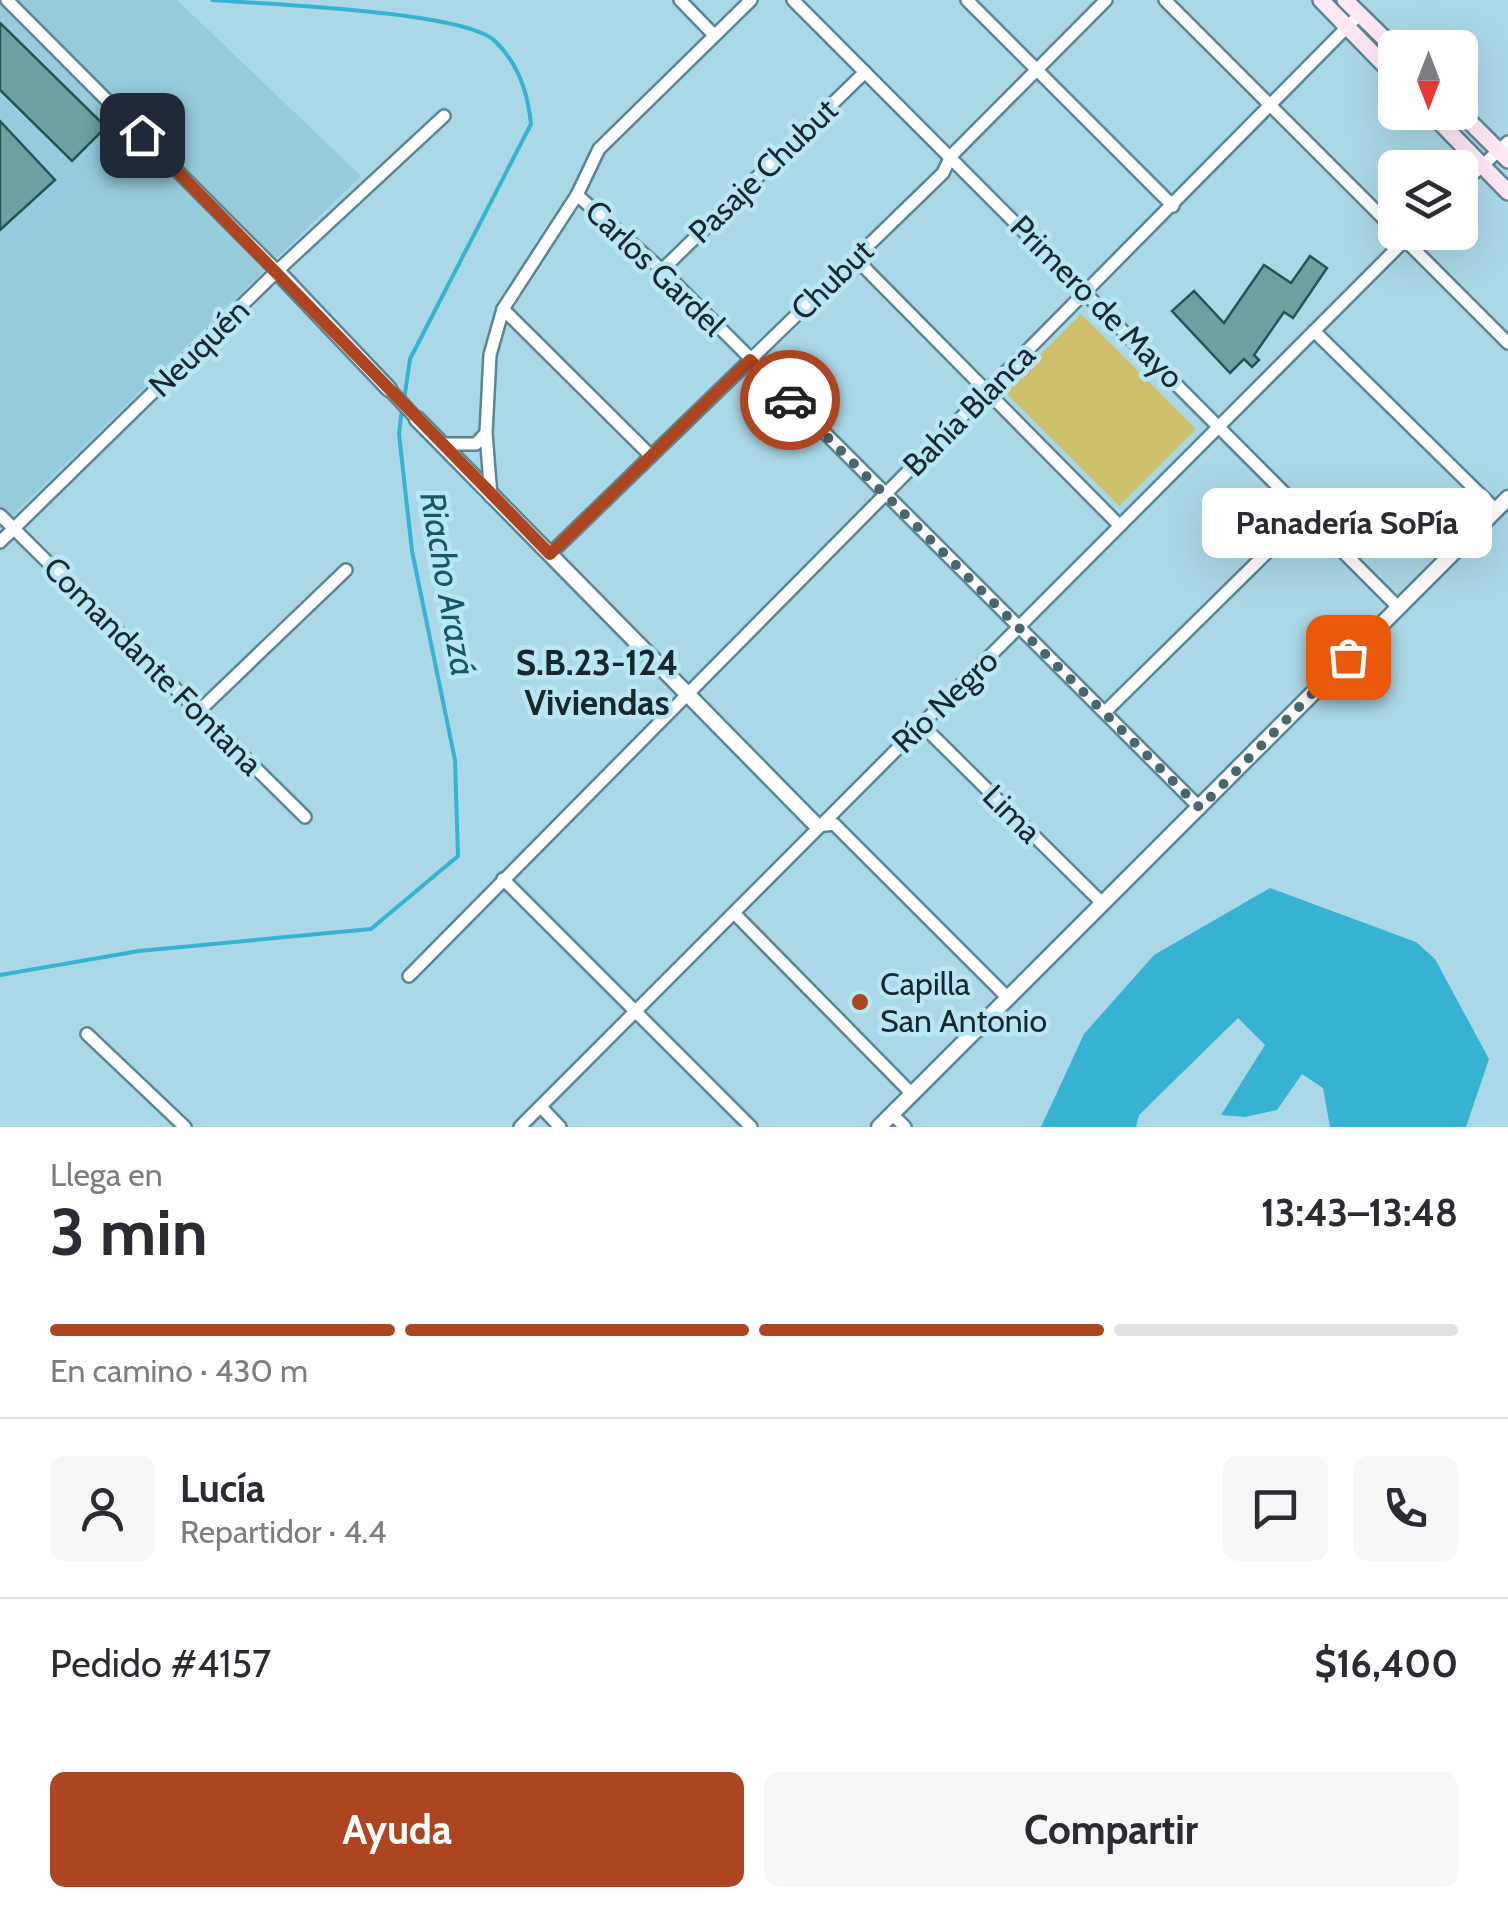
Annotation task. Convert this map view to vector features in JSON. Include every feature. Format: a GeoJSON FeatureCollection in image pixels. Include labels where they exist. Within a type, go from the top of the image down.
{"type":"FeatureCollection","features":[{"type":"Feature","properties":{"kind":"main road"},"geometry":{"type":"LineString","coordinates":[[1321,0],[1378,37]]}},
{"type":"Feature","properties":{"kind":"main road"},"geometry":{"type":"LineString","coordinates":[[1345,0],[1378,53]]}},
{"type":"Feature","properties":{"kind":"main road"},"geometry":{"type":"LineString","coordinates":[[1478,128],[1505,151]]}},
{"type":"Feature","properties":{"kind":"main road"},"geometry":{"type":"LineString","coordinates":[[1447,130],[1508,192]]}},
{"type":"Feature","properties":{"kind":"street"},"geometry":{"type":"LineString","coordinates":[[7,0],[277,271],[492,497],[816,826],[834,824],[1008,998]]}},
{"type":"Feature","properties":{"kind":"street"},"geometry":{"type":"LineString","coordinates":[[680,0],[713,34]]}},
{"type":"Feature","properties":{"kind":"street"},"geometry":{"type":"LineString","coordinates":[[492,497],[486,433],[490,354],[502,309],[577,195],[599,149],[752,0]]}},
{"type":"Feature","properties":{"kind":"street","name":"Primero de Mayo"},"geometry":{"type":"LineString","coordinates":[[793,0],[1398,607]]}},
{"type":"Feature","properties":{"kind":"street"},"geometry":{"type":"LineString","coordinates":[[967,0],[1172,206]]}},
{"type":"Feature","properties":{"kind":"street","name":"Chubut"},"geometry":{"type":"LineString","coordinates":[[550,554],[943,172],[952,156],[1106,0]]}},
{"type":"Feature","properties":{"kind":"street"},"geometry":{"type":"LineString","coordinates":[[1165,0],[1378,210]]}},
{"type":"Feature","properties":{"kind":"street","name":"Bahía Blanca"},"geometry":{"type":"LineString","coordinates":[[409,976],[1354,20]]}},
{"type":"Feature","properties":{"kind":"street","name":"Pasaje Chubut"},"geometry":{"type":"LineString","coordinates":[[662,270],[865,72]]}},
{"type":"Feature","properties":{"kind":"street","name":"Neuquén"},"geometry":{"type":"LineString","coordinates":[[0,542],[277,271],[444,116]]}},
{"type":"Feature","properties":{"kind":"street"},"geometry":{"type":"LineString","coordinates":[[1478,169],[1505,151]]}},
{"type":"Feature","properties":{"kind":"street","name":"Carlos Gardel"},"geometry":{"type":"LineString","coordinates":[[577,195],[662,270],[1200,808]]}},
{"type":"Feature","properties":{"kind":"street","name":"Río Negro"},"geometry":{"type":"LineString","coordinates":[[520,1127],[734,914],[816,826],[1314,331],[1388,250]]}},
{"type":"Feature","properties":{"kind":"street"},"geometry":{"type":"LineString","coordinates":[[1419,250],[1508,342]]}},
{"type":"Feature","properties":{"kind":"street"},"geometry":{"type":"LineString","coordinates":[[856,258],[1118,524]]}},
{"type":"Feature","properties":{"kind":"street"},"geometry":{"type":"LineString","coordinates":[[502,309],[651,456]]}},
{"type":"Feature","properties":{"kind":"street"},"geometry":{"type":"LineString","coordinates":[[1314,331],[1496,510]]}},
{"type":"Feature","properties":{"kind":"street"},"geometry":{"type":"LineString","coordinates":[[444,444],[476,444],[486,433]]}},
{"type":"Feature","properties":{"kind":"street"},"geometry":{"type":"LineString","coordinates":[[879,1127],[1508,498]]}},
{"type":"Feature","properties":{"kind":"street","name":"Comandante Fontana"},"geometry":{"type":"LineString","coordinates":[[0,514],[306,817]]}},
{"type":"Feature","properties":{"kind":"street"},"geometry":{"type":"LineString","coordinates":[[1104,712],[1306,514]]}},
{"type":"Feature","properties":{"kind":"street"},"geometry":{"type":"LineString","coordinates":[[199,711],[346,570]]}},
{"type":"Feature","properties":{"kind":"street","name":"Lima"},"geometry":{"type":"LineString","coordinates":[[922,724],[1102,904]]}},
{"type":"Feature","properties":{"kind":"street"},"geometry":{"type":"LineString","coordinates":[[503,878],[751,1127]]}},
{"type":"Feature","properties":{"kind":"street"},"geometry":{"type":"LineString","coordinates":[[734,914],[912,1094]]}},
{"type":"Feature","properties":{"kind":"street"},"geometry":{"type":"LineString","coordinates":[[87,1034],[184,1127]]}},
{"type":"Feature","properties":{"kind":"street"},"geometry":{"type":"LineString","coordinates":[[541,1107],[560,1127]]}},
{"type":"Feature","properties":{"kind":"street"},"geometry":{"type":"LineString","coordinates":[[892,1114],[905,1127]]}},
{"type":"Feature","properties":{"kind":"shaded area"},"geometry":{"type":"Polygon","coordinates":[[[0,0],[177,0],[361,176],[0,528],[0,0]]]}},
{"type":"Feature","properties":{"kind":"shaded area"},"geometry":{"type":"Polygon","coordinates":[[[1081,314],[1196,429],[1119,506],[1004,391],[1081,314]]]}},
{"type":"Feature","properties":{"kind":"water"},"geometry":{"type":"Polygon","coordinates":[[[1270,888],[1416,942],[1435,959],[1489,1059],[1466,1127],[1330,1127],[1323,1088],[1302,1074],[1277,1110],[1245,1117],[1221,1115],[1265,1045],[1238,1018],[1139,1115],[1136,1127],[1041,1127],[1084,1034],[1154,955],[1270,888]]]}},
{"type":"Feature","properties":{"kind":"building"},"geometry":{"type":"Polygon","coordinates":[[[0,23],[106,127],[72,161],[0,90],[0,23]]]}},
{"type":"Feature","properties":{"kind":"building"},"geometry":{"type":"Polygon","coordinates":[[[0,121],[55,180],[0,230],[0,121]]]}},
{"type":"Feature","properties":{"kind":"building"},"geometry":{"type":"Polygon","coordinates":[[[1310,256],[1327,268],[1293,318],[1284,312],[1254,355],[1259,360],[1252,367],[1244,359],[1230,373],[1172,311],[1194,291],[1224,323],[1264,265],[1291,283],[1310,256]]]}},
{"type":"Feature","properties":{"kind":"waterway","name":"Riacho Arazá"},"geometry":{"type":"LineString","coordinates":[[212,0],[361,11],[445,22],[495,41],[516,69],[525,90],[531,124],[410,359],[404,400]]}},
{"type":"Feature","properties":{"kind":"waterway","name":"Riacho Arazá"},"geometry":{"type":"LineString","coordinates":[[0,975],[139,951],[371,929],[458,856],[455,760],[412,551],[399,434],[402,409]]}},
{"type":"Feature","properties":{"kind":"way so far"},"geometry":{"type":"LineString","coordinates":[[790,400],[1200,808],[1348,657]]}},
{"type":"Feature","properties":{"kind":"place","name":"Panadería SoPía"},"geometry":{"type":"Point","coordinates":[1348,657]}},
{"type":"Feature","properties":{"kind":"place","name":"Capilla San Antonio"},"geometry":{"type":"Point","coordinates":[860,1002]}},
{"type":"Feature","properties":{"kind":"district","name":"S.B.23-124 Viviendas"},"geometry":{"type":"Point","coordinates":[597,683]}},
{"type":"Feature","properties":{"kind":"route"},"geometry":{"type":"LineString","coordinates":[[142,135],[550,554],[750,360],[790,400]]}}]}
